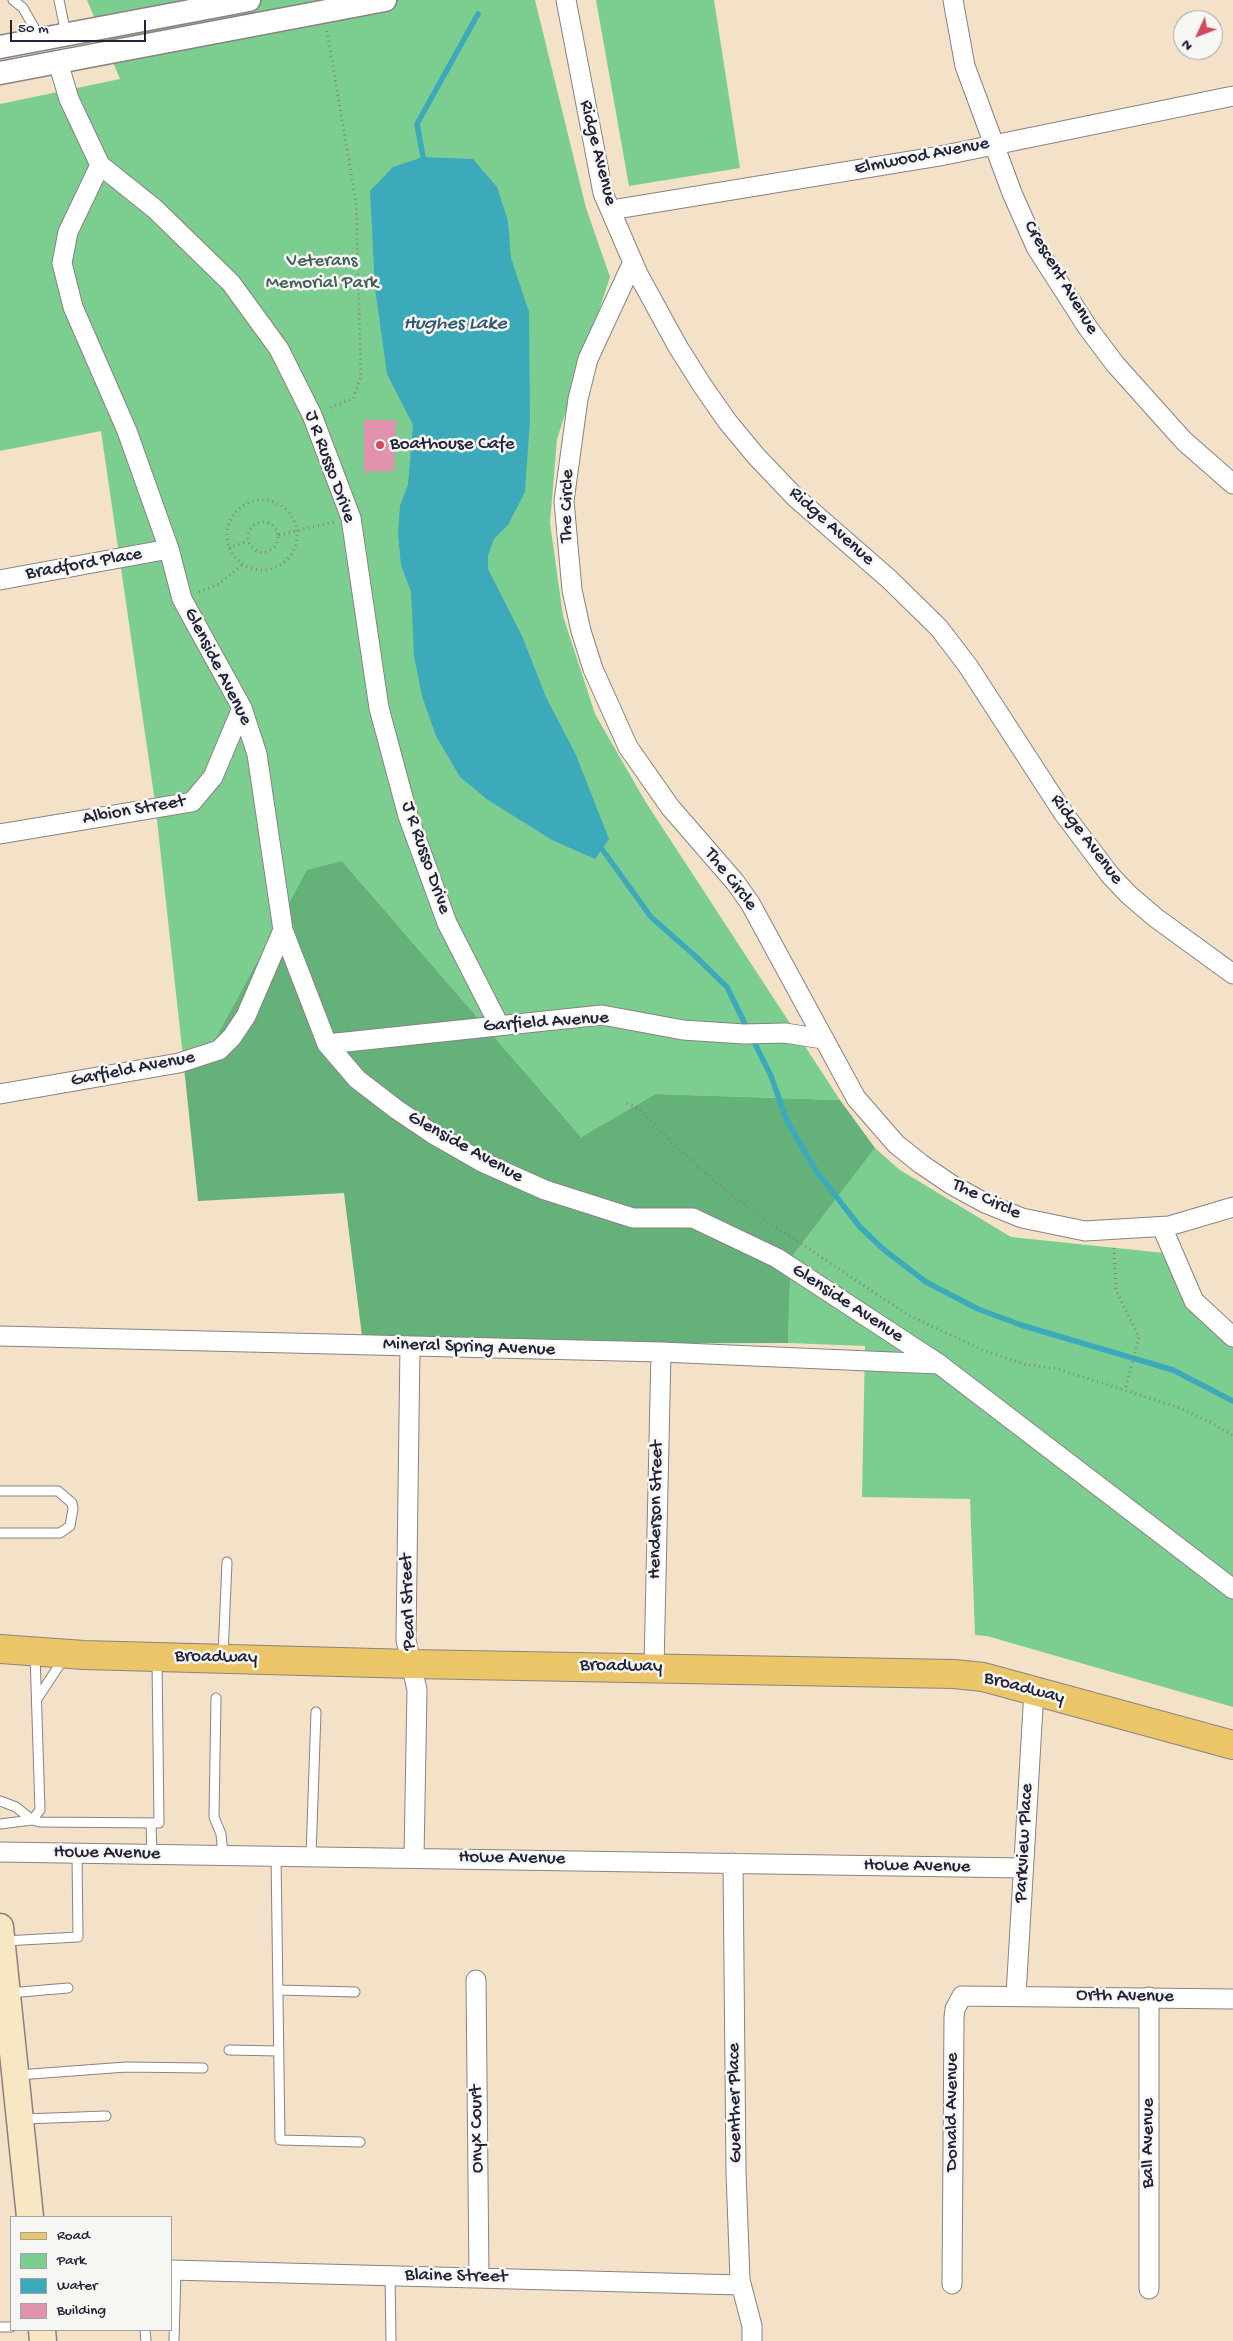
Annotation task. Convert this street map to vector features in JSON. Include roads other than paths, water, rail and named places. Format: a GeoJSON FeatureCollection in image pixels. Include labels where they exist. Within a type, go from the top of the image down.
{"type":"FeatureCollection","features":[{"type":"Feature","properties":{"kind":"main road","name":"Broadway"},"geometry":{"type":"LineString","coordinates":[[0,1649],[67,1654],[412,1664],[954,1674],[983,1677],[1233,1745]]}},
{"type":"Feature","properties":{"kind":"main road"},"geometry":{"type":"LineString","coordinates":[[1,1934],[7,1993],[11,2087],[20,2120],[30,2216]]}},
{"type":"Feature","properties":{"kind":"street"},"geometry":{"type":"LineString","coordinates":[[0,47],[249,0]]}},
{"type":"Feature","properties":{"kind":"street"},"geometry":{"type":"LineString","coordinates":[[0,73],[385,0]]}},
{"type":"Feature","properties":{"kind":"street","name":"Ridge Avenue"},"geometry":{"type":"LineString","coordinates":[[566,0],[594,156],[603,193],[633,262],[659,313],[702,385],[756,456],[795,497],[889,579],[939,628],[968,666],[1064,814],[1116,882],[1156,918],[1233,974]]}},
{"type":"Feature","properties":{"kind":"street","name":"Crescent Avenue"},"geometry":{"type":"LineString","coordinates":[[952,0],[965,66],[1012,193],[1036,247],[1088,328],[1115,364],[1184,441],[1233,484]]}},
{"type":"Feature","properties":{"kind":"street"},"geometry":{"type":"LineString","coordinates":[[58,62],[66,34]]}},
{"type":"Feature","properties":{"kind":"street"},"geometry":{"type":"LineString","coordinates":[[40,39],[58,62]]}},
{"type":"Feature","properties":{"kind":"street","name":"J R Russo Drive"},"geometry":{"type":"LineString","coordinates":[[58,62],[69,98],[100,165],[155,209],[231,283],[279,349],[312,415],[351,518],[379,708],[408,816],[447,923],[499,1025]]}},
{"type":"Feature","properties":{"kind":"street","name":"Elmwood Avenue"},"geometry":{"type":"LineString","coordinates":[[610,210],[940,156],[994,143],[1233,96]]}},
{"type":"Feature","properties":{"kind":"street","name":"Glenside Avenue"},"geometry":{"type":"LineString","coordinates":[[100,165],[68,232],[62,263],[73,307],[127,431],[168,549],[182,599],[242,708],[257,754],[283,930],[327,1044],[357,1079],[396,1109],[433,1134],[482,1162],[545,1190],[633,1218],[693,1218],[777,1258],[938,1364],[1233,1589]]}},
{"type":"Feature","properties":{"kind":"street","name":"The Circle"},"geometry":{"type":"LineString","coordinates":[[633,262],[588,360],[578,399],[568,460],[564,501],[572,590],[581,631],[592,668],[628,747],[670,807],[750,902],[856,1098],[882,1128],[909,1154],[952,1185],[985,1203],[1022,1218],[1085,1231],[1162,1226],[1200,1218],[1233,1207]]}},
{"type":"Feature","properties":{"kind":"street","name":"Bradford Place"},"geometry":{"type":"LineString","coordinates":[[0,580],[168,549]]}},
{"type":"Feature","properties":{"kind":"street","name":"Albion Street"},"geometry":{"type":"LineString","coordinates":[[0,834],[192,802],[213,777],[242,708]]}},
{"type":"Feature","properties":{"kind":"street","name":"Garfield Avenue"},"geometry":{"type":"LineString","coordinates":[[0,1094],[179,1063],[219,1050],[232,1037],[246,1016],[283,930]]}},
{"type":"Feature","properties":{"kind":"street","name":"Garfield Avenue"},"geometry":{"type":"LineString","coordinates":[[327,1044],[602,1014],[683,1030],[744,1034],[785,1033],[824,1039]]}},
{"type":"Feature","properties":{"kind":"street"},"geometry":{"type":"LineString","coordinates":[[1162,1226],[1194,1301],[1233,1337]]}},
{"type":"Feature","properties":{"kind":"street","name":"Mineral Spring Avenue"},"geometry":{"type":"LineString","coordinates":[[0,1336],[661,1352],[938,1364]]}},
{"type":"Feature","properties":{"kind":"street","name":"Pearl Street"},"geometry":{"type":"LineString","coordinates":[[410,1346],[406,1640],[418,1690],[414,1857]]}},
{"type":"Feature","properties":{"kind":"street","name":"Henderson Street"},"geometry":{"type":"LineString","coordinates":[[654,1667],[661,1352]]}},
{"type":"Feature","properties":{"kind":"street","name":"Parkview Place"},"geometry":{"type":"LineString","coordinates":[[1016,1995],[1034,1691]]}},
{"type":"Feature","properties":{"kind":"street","name":"Howe Avenue"},"geometry":{"type":"LineString","coordinates":[[0,1852],[1024,1868]]}},
{"type":"Feature","properties":{"kind":"street","name":"Guenther Place"},"geometry":{"type":"LineString","coordinates":[[733,1863],[736,2172],[741,2285],[752,2326],[752,2341]]}},
{"type":"Feature","properties":{"kind":"street","name":"Onyx Court"},"geometry":{"type":"LineString","coordinates":[[476,1980],[479,2277]]}},
{"type":"Feature","properties":{"kind":"street","name":"Donald Avenue"},"geometry":{"type":"LineString","coordinates":[[952,2284],[955,2009],[962,1996],[968,1994],[1016,1995]]}},
{"type":"Feature","properties":{"kind":"street","name":"Orth Avenue"},"geometry":{"type":"LineString","coordinates":[[1016,1995],[1233,1999]]}},
{"type":"Feature","properties":{"kind":"street","name":"Ball Avenue"},"geometry":{"type":"LineString","coordinates":[[1148,1997],[1150,2289]]}},
{"type":"Feature","properties":{"kind":"street","name":"Blaine Street"},"geometry":{"type":"LineString","coordinates":[[174,2270],[741,2285]]}},
{"type":"Feature","properties":{"kind":"lane"},"geometry":{"type":"LineString","coordinates":[[13,0],[23,8],[40,39]]}},
{"type":"Feature","properties":{"kind":"lane"},"geometry":{"type":"LineString","coordinates":[[59,0],[66,34]]}},
{"type":"Feature","properties":{"kind":"lane"},"geometry":{"type":"LineString","coordinates":[[0,1491],[58,1491],[67,1496],[74,1509],[70,1526],[60,1533],[0,1533]]}},
{"type":"Feature","properties":{"kind":"lane"},"geometry":{"type":"LineString","coordinates":[[223,1658],[227,1562]]}},
{"type":"Feature","properties":{"kind":"lane"},"geometry":{"type":"LineString","coordinates":[[32,1820],[40,1810],[35,1652]]}},
{"type":"Feature","properties":{"kind":"lane"},"geometry":{"type":"LineString","coordinates":[[36,1700],[67,1654]]}},
{"type":"Feature","properties":{"kind":"lane"},"geometry":{"type":"LineString","coordinates":[[152,1854],[155,1823],[158,1657]]}},
{"type":"Feature","properties":{"kind":"lane"},"geometry":{"type":"LineString","coordinates":[[216,1698],[214,1817],[221,1834],[223,1855]]}},
{"type":"Feature","properties":{"kind":"lane"},"geometry":{"type":"LineString","coordinates":[[311,1856],[316,1712]]}},
{"type":"Feature","properties":{"kind":"lane"},"geometry":{"type":"LineString","coordinates":[[0,1802],[16,1807],[32,1820]]}},
{"type":"Feature","properties":{"kind":"lane"},"geometry":{"type":"LineString","coordinates":[[0,1824],[32,1820],[40,1822],[155,1823]]}},
{"type":"Feature","properties":{"kind":"lane"},"geometry":{"type":"LineString","coordinates":[[1,1934],[78,1937],[78,1854]]}},
{"type":"Feature","properties":{"kind":"lane"},"geometry":{"type":"LineString","coordinates":[[276,1856],[280,2140],[360,2142]]}},
{"type":"Feature","properties":{"kind":"lane"},"geometry":{"type":"LineString","coordinates":[[7,1993],[68,1988]]}},
{"type":"Feature","properties":{"kind":"lane"},"geometry":{"type":"LineString","coordinates":[[278,1990],[355,1992]]}},
{"type":"Feature","properties":{"kind":"lane"},"geometry":{"type":"LineString","coordinates":[[229,2050],[279,2051]]}},
{"type":"Feature","properties":{"kind":"lane"},"geometry":{"type":"LineString","coordinates":[[11,2087],[126,2067],[203,2068]]}},
{"type":"Feature","properties":{"kind":"lane"},"geometry":{"type":"LineString","coordinates":[[20,2120],[106,2116]]}},
{"type":"Feature","properties":{"kind":"lane"},"geometry":{"type":"LineString","coordinates":[[174,2270],[174,2341]]}},
{"type":"Feature","properties":{"kind":"lane"},"geometry":{"type":"LineString","coordinates":[[390,2275],[391,2341]]}},
{"type":"Feature","properties":{"kind":"water","name":"Hughes Lake"},"geometry":{"type":"Polygon","coordinates":[[[423,157],[473,159],[497,187],[508,221],[511,258],[529,312],[530,420],[525,492],[508,525],[494,539],[488,556],[488,569],[522,636],[546,697],[576,755],[609,839],[595,859],[552,840],[488,800],[460,777],[436,736],[422,696],[414,656],[411,592],[401,565],[398,534],[400,506],[408,484],[413,425],[387,374],[375,288],[370,191],[393,167],[423,157]]]}},
{"type":"Feature","properties":{"kind":"waterway"},"geometry":{"type":"LineString","coordinates":[[423,157],[417,124],[478,14]]}},
{"type":"Feature","properties":{"kind":"waterway"},"geometry":{"type":"LineString","coordinates":[[602,849],[651,917],[727,987],[748,1030]]}},
{"type":"Feature","properties":{"kind":"waterway"},"geometry":{"type":"LineString","coordinates":[[752,1038],[771,1076],[787,1121],[817,1172],[860,1227],[883,1249],[926,1282],[978,1309],[1021,1325],[1173,1370],[1233,1401]]}},
{"type":"Feature","properties":{"kind":"place","name":"Boathouse Cafe"},"geometry":{"type":"Point","coordinates":[380,445]}},
{"type":"Feature","properties":{"kind":"park label","name":"Veterans Memorial Park"},"geometry":{"type":"Point","coordinates":[322,273]}}]}
